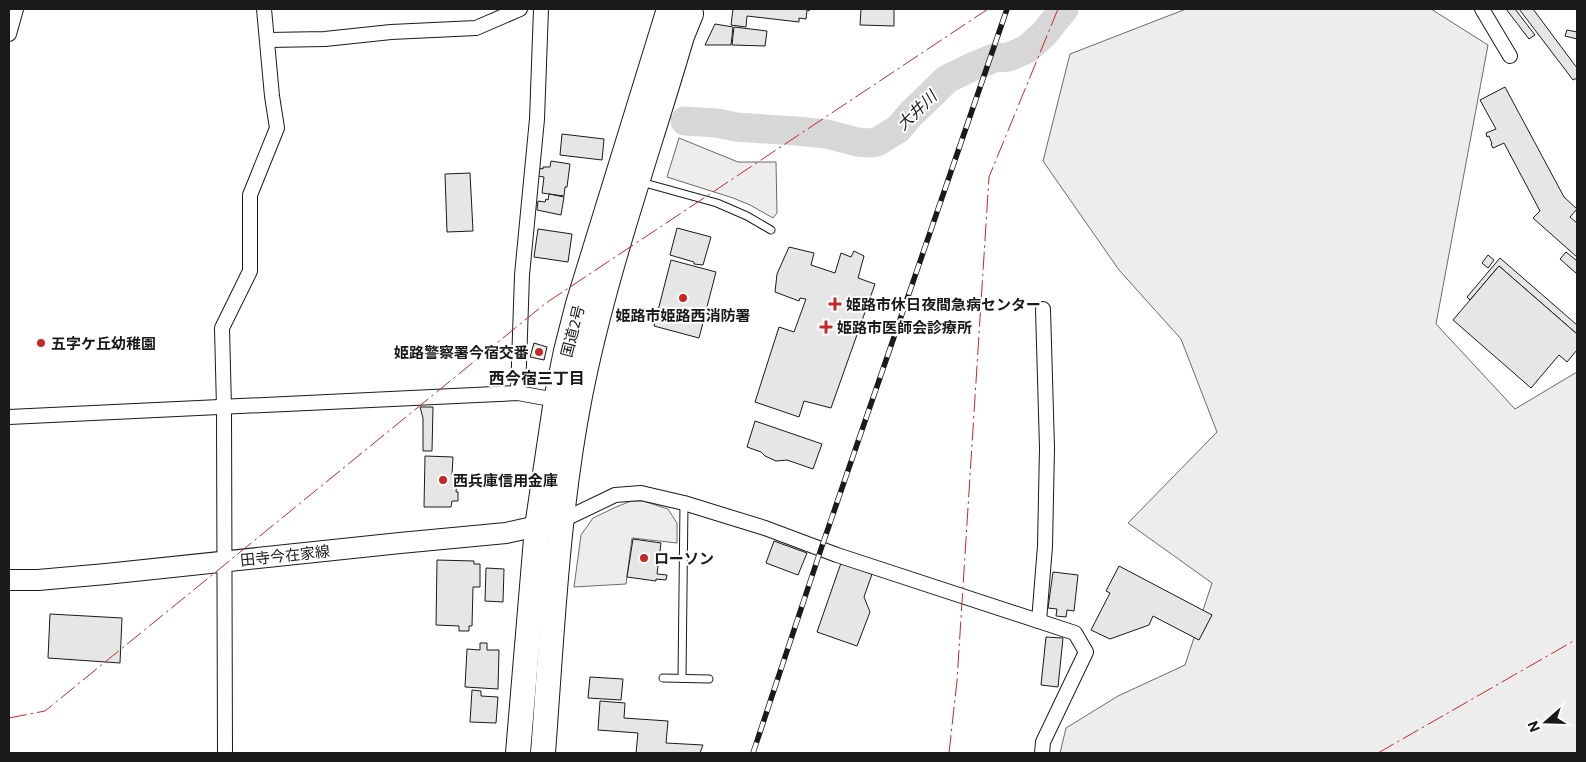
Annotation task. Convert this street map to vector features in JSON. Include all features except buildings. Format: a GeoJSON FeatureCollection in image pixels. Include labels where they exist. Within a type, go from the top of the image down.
{"type":"FeatureCollection","features":[{"type":"Feature","properties":{"kind":"highway","name":"国道2号"},"geometry":{"type":"LineString","coordinates":[[542,753],[561,521],[582,386],[615,257],[682,36],[680,11]]}},
{"type":"Feature","properties":{"kind":"highway","name":"国道2号"},"geometry":{"type":"LineString","coordinates":[[518,753],[537,527],[556,400],[566,351],[578,304],[680,11]]}},
{"type":"Feature","properties":{"kind":"main road","name":"田寺今在家線"},"geometry":{"type":"LineString","coordinates":[[9,580],[38,580],[506,533],[561,521]]}},
{"type":"Feature","properties":{"kind":"street"},"geometry":{"type":"LineString","coordinates":[[9,34],[16,9]]}},
{"type":"Feature","properties":{"kind":"street"},"geometry":{"type":"LineString","coordinates":[[225,753],[222,328],[250,271],[250,195],[277,128],[272,96],[268,40],[264,23],[264,9]]}},
{"type":"Feature","properties":{"kind":"street"},"geometry":{"type":"LineString","coordinates":[[268,40],[325,39],[391,32],[476,28],[520,9]]}},
{"type":"Feature","properties":{"kind":"street"},"geometry":{"type":"LineString","coordinates":[[518,393],[522,275],[537,119],[542,9]]}},
{"type":"Feature","properties":{"kind":"street"},"geometry":{"type":"LineString","coordinates":[[1482,9],[1510,56]]}},
{"type":"Feature","properties":{"kind":"street"},"geometry":{"type":"LineString","coordinates":[[1039,621],[1046,546],[1047,468],[1043,309]]}},
{"type":"Feature","properties":{"kind":"street"},"geometry":{"type":"LineString","coordinates":[[9,418],[518,393],[556,400]]}},
{"type":"Feature","properties":{"kind":"street"},"geometry":{"type":"LineString","coordinates":[[561,521],[615,495],[641,493],[765,528],[837,555],[1075,633],[1086,652],[1043,742],[1042,753]]}},
{"type":"Feature","properties":{"kind":"lane"},"geometry":{"type":"LineString","coordinates":[[638,181],[717,203],[747,216],[771,230]]}},
{"type":"Feature","properties":{"kind":"lane"},"geometry":{"type":"LineString","coordinates":[[682,678],[684,504]]}},
{"type":"Feature","properties":{"kind":"lane"},"geometry":{"type":"LineString","coordinates":[[663,678],[709,679]]}},
{"type":"Feature","properties":{"kind":"shaded area"},"geometry":{"type":"Polygon","coordinates":[[[1186,9],[1431,9],[1488,45],[1436,324],[1515,409],[1577,372],[1577,753],[1060,753],[1066,728],[1118,696],[1185,665],[1212,583],[1128,523],[1217,432],[1181,339],[1119,270],[1043,161],[1070,54],[1186,9]]]}},
{"type":"Feature","properties":{"kind":"shaded area"},"geometry":{"type":"Polygon","coordinates":[[[679,138],[738,162],[776,162],[777,213],[773,218],[733,198],[667,177],[679,138]]]}},
{"type":"Feature","properties":{"kind":"shaded area"},"geometry":{"type":"Polygon","coordinates":[[[631,501],[643,501],[668,509],[677,523],[677,543],[632,538],[626,584],[574,587],[581,535],[593,518],[631,501]]]}},
{"type":"Feature","properties":{"kind":"waterway","name":"大井川"},"geometry":{"type":"LineString","coordinates":[[685,121],[827,134],[857,142],[877,142],[898,129],[947,79],[994,58],[1009,57],[1027,49],[1043,35],[1064,9]]}},
{"type":"Feature","properties":{"kind":"railway"},"geometry":{"type":"LineString","coordinates":[[753,753],[821,549],[1007,9]]}},
{"type":"Feature","properties":{"kind":"power"},"geometry":{"type":"LineString","coordinates":[[9,718],[45,711],[546,303],[988,9]]}},
{"type":"Feature","properties":{"kind":"power"},"geometry":{"type":"LineString","coordinates":[[949,753],[957,681],[989,177],[1058,9]]}},
{"type":"Feature","properties":{"kind":"power"},"geometry":{"type":"LineString","coordinates":[[1378,753],[1577,639]]}},
{"type":"Feature","properties":{"kind":"place","name":"姫路市姫路西消防署"},"geometry":{"type":"Point","coordinates":[683,298]}},
{"type":"Feature","properties":{"kind":"place","name":"姫路市休日夜間急病センター"},"geometry":{"type":"Point","coordinates":[835,304]}},
{"type":"Feature","properties":{"kind":"place","name":"姫路市医師会診療所"},"geometry":{"type":"Point","coordinates":[826,327]}},
{"type":"Feature","properties":{"kind":"place","name":"五字ケ丘幼稚園"},"geometry":{"type":"Point","coordinates":[41,343]}},
{"type":"Feature","properties":{"kind":"place","name":"姫路警察署今宿交番"},"geometry":{"type":"Point","coordinates":[539,352]}},
{"type":"Feature","properties":{"kind":"place","name":"西兵庫信用金庫"},"geometry":{"type":"Point","coordinates":[443,480]}},
{"type":"Feature","properties":{"kind":"place","name":"ローソン"},"geometry":{"type":"Point","coordinates":[644,558]}},
{"type":"Feature","properties":{"kind":"district","name":"西今宿三丁目"},"geometry":{"type":"Point","coordinates":[537,377]}}]}
